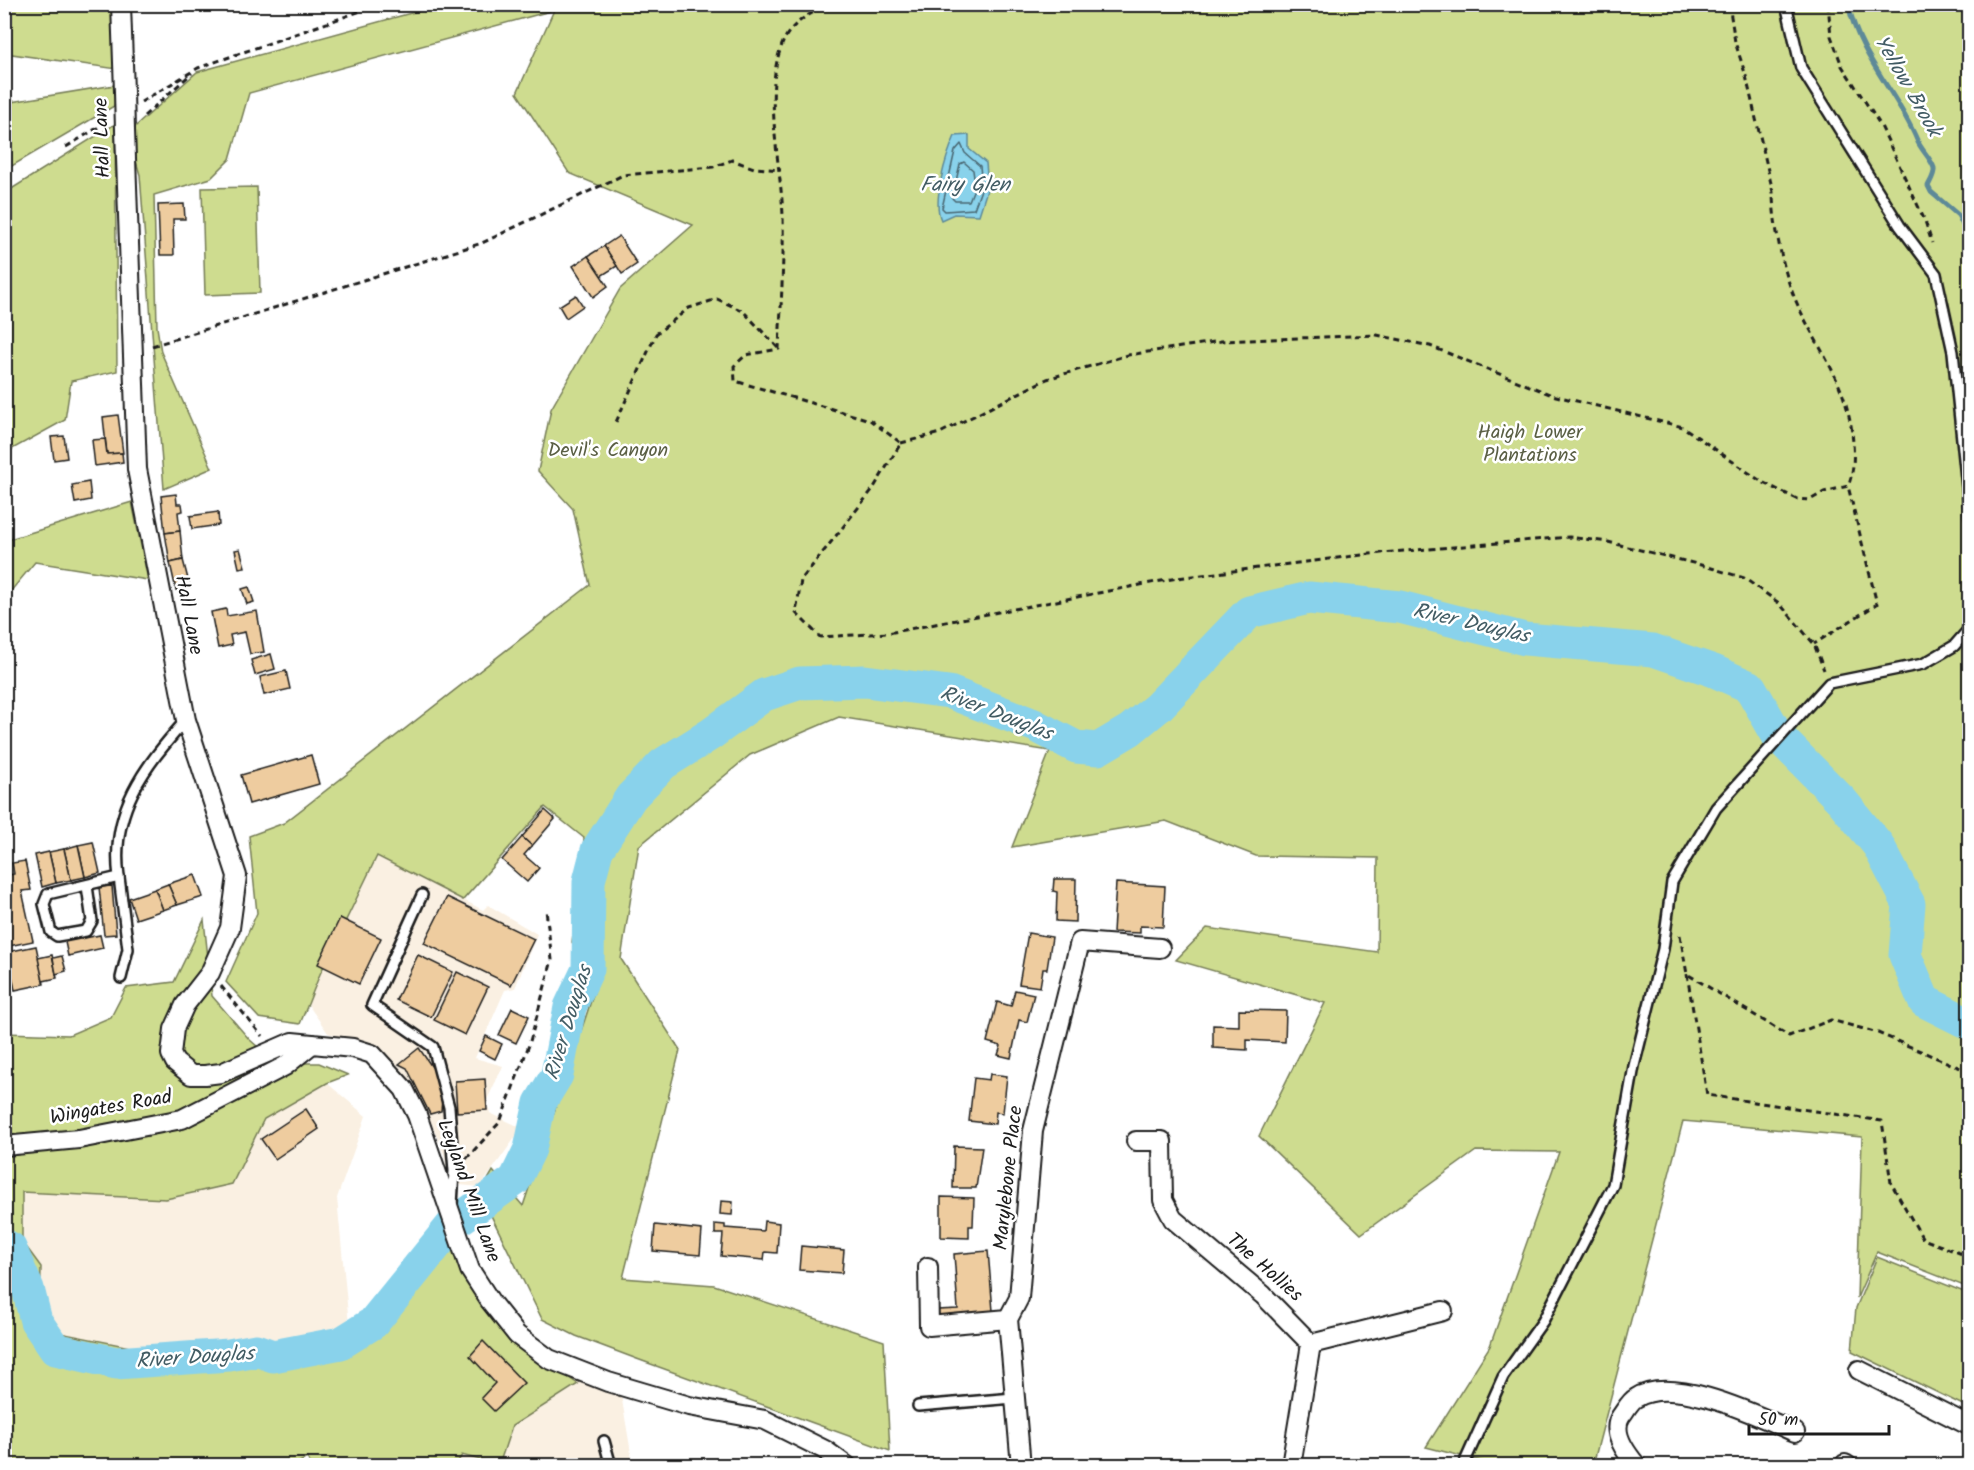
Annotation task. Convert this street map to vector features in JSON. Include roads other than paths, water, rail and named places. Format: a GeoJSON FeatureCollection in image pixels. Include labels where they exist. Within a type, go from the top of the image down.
{"type":"FeatureCollection","features":[{"type":"Feature","properties":{"kind":"street","name":"Hall Lane"},"geometry":{"type":"LineString","coordinates":[[121,4],[124,92],[120,128],[133,352],[137,469],[186,720],[237,876],[230,928],[210,973],[184,1005],[174,1029],[171,1054],[175,1062],[191,1075],[205,1076],[221,1072],[292,1042],[312,1044]]}},
{"type":"Feature","properties":{"kind":"street","name":"Marylebone Place"},"geometry":{"type":"LineString","coordinates":[[1021,1466],[1008,1319],[1019,1298],[1033,1131],[1080,942],[1160,948]]}},
{"type":"Feature","properties":{"kind":"street","name":"Wingates Road"},"geometry":{"type":"LineString","coordinates":[[4,1146],[79,1139],[182,1119],[285,1066],[312,1044]]}},
{"type":"Feature","properties":{"kind":"street","name":"Leyland Mill Lane"},"geometry":{"type":"LineString","coordinates":[[312,1044],[353,1048],[372,1054],[392,1073],[404,1089],[417,1115],[470,1270],[490,1301],[517,1335],[549,1359],[608,1382],[689,1406],[765,1420],[825,1450],[847,1466]]}},
{"type":"Feature","properties":{"kind":"street","name":"The Hollies"},"geometry":{"type":"LineString","coordinates":[[1136,1141],[1162,1141],[1163,1200],[1173,1219],[1263,1295],[1311,1344]]}},
{"type":"Feature","properties":{"kind":"street"},"geometry":{"type":"LineString","coordinates":[[928,1268],[929,1326],[1008,1319]]}},
{"type":"Feature","properties":{"kind":"street"},"geometry":{"type":"LineString","coordinates":[[1291,1466],[1311,1344],[1443,1311]]}},
{"type":"Feature","properties":{"kind":"street"},"geometry":{"type":"LineString","coordinates":[[1859,1370],[1970,1426]]}},
{"type":"Feature","properties":{"kind":"street"},"geometry":{"type":"LineString","coordinates":[[1637,1466],[1620,1442],[1619,1420],[1635,1398],[1664,1391],[1720,1399],[1795,1432]]}},
{"type":"Feature","properties":{"kind":"lane"},"geometry":{"type":"LineString","coordinates":[[1786,4],[1800,68],[1900,226],[1936,274],[1953,352],[1970,517]]}},
{"type":"Feature","properties":{"kind":"lane"},"geometry":{"type":"LineString","coordinates":[[1463,1466],[1503,1377],[1543,1320],[1613,1185],[1634,1066],[1663,949],[1672,882],[1716,808],[1829,683],[1923,664],[1954,646],[1968,630],[1970,617]]}},
{"type":"Feature","properties":{"kind":"lane"},"geometry":{"type":"LineString","coordinates":[[121,978],[128,950],[117,860],[120,819],[159,750],[186,720]]}},
{"type":"Feature","properties":{"kind":"lane"},"geometry":{"type":"LineString","coordinates":[[87,886],[92,921],[86,931],[57,936],[51,932],[44,904],[48,894],[119,877]]}},
{"type":"Feature","properties":{"kind":"lane"},"geometry":{"type":"LineString","coordinates":[[422,895],[372,1005],[433,1047],[449,1107],[455,1225]]}},
{"type":"Feature","properties":{"kind":"lane"},"geometry":{"type":"LineString","coordinates":[[918,1407],[1014,1398]]}},
{"type":"Feature","properties":{"kind":"lane"},"geometry":{"type":"LineString","coordinates":[[604,1441],[611,1466]]}},
{"type":"Feature","properties":{"kind":"water","name":"Fairy Glen"},"geometry":{"type":"Polygon","coordinates":[[[969,135],[969,149],[986,163],[988,187],[979,215],[954,214],[941,220],[939,190],[948,155],[955,136],[969,135]]]}},
{"type":"Feature","properties":{"kind":"waterway","name":"Yellow Brook"},"geometry":{"type":"LineString","coordinates":[[1848,4],[1861,42],[1909,122],[1919,144],[1933,164],[1934,172],[1928,186],[1931,192],[1958,215],[1970,240]]}},
{"type":"Feature","properties":{"kind":"waterway","name":"River Douglas"},"geometry":{"type":"LineString","coordinates":[[4,1245],[10,1248],[28,1289],[36,1321],[55,1349],[116,1363],[229,1355],[256,1350],[273,1356],[341,1343],[373,1323],[454,1223],[515,1180],[530,1149],[540,1103],[557,1075],[570,1007],[588,969],[589,881],[597,850],[631,797],[663,764],[711,734],[764,695],[800,683],[865,681],[949,692],[1034,725],[1076,747],[1098,749],[1130,730],[1158,707],[1249,612],[1309,598],[1400,607],[1525,639],[1653,650],[1714,671],[1750,687],[1778,736],[1842,801],[1878,845],[1909,904],[1905,955],[1924,1001],[1970,1024]]}},
{"type":"Feature","properties":{"kind":"park label","name":"Haigh Lower Plantations"},"geometry":{"type":"Point","coordinates":[1530,444]}},
{"type":"Feature","properties":{"kind":"park label","name":"Devil's Canyon"},"geometry":{"type":"Point","coordinates":[608,451]}}]}
